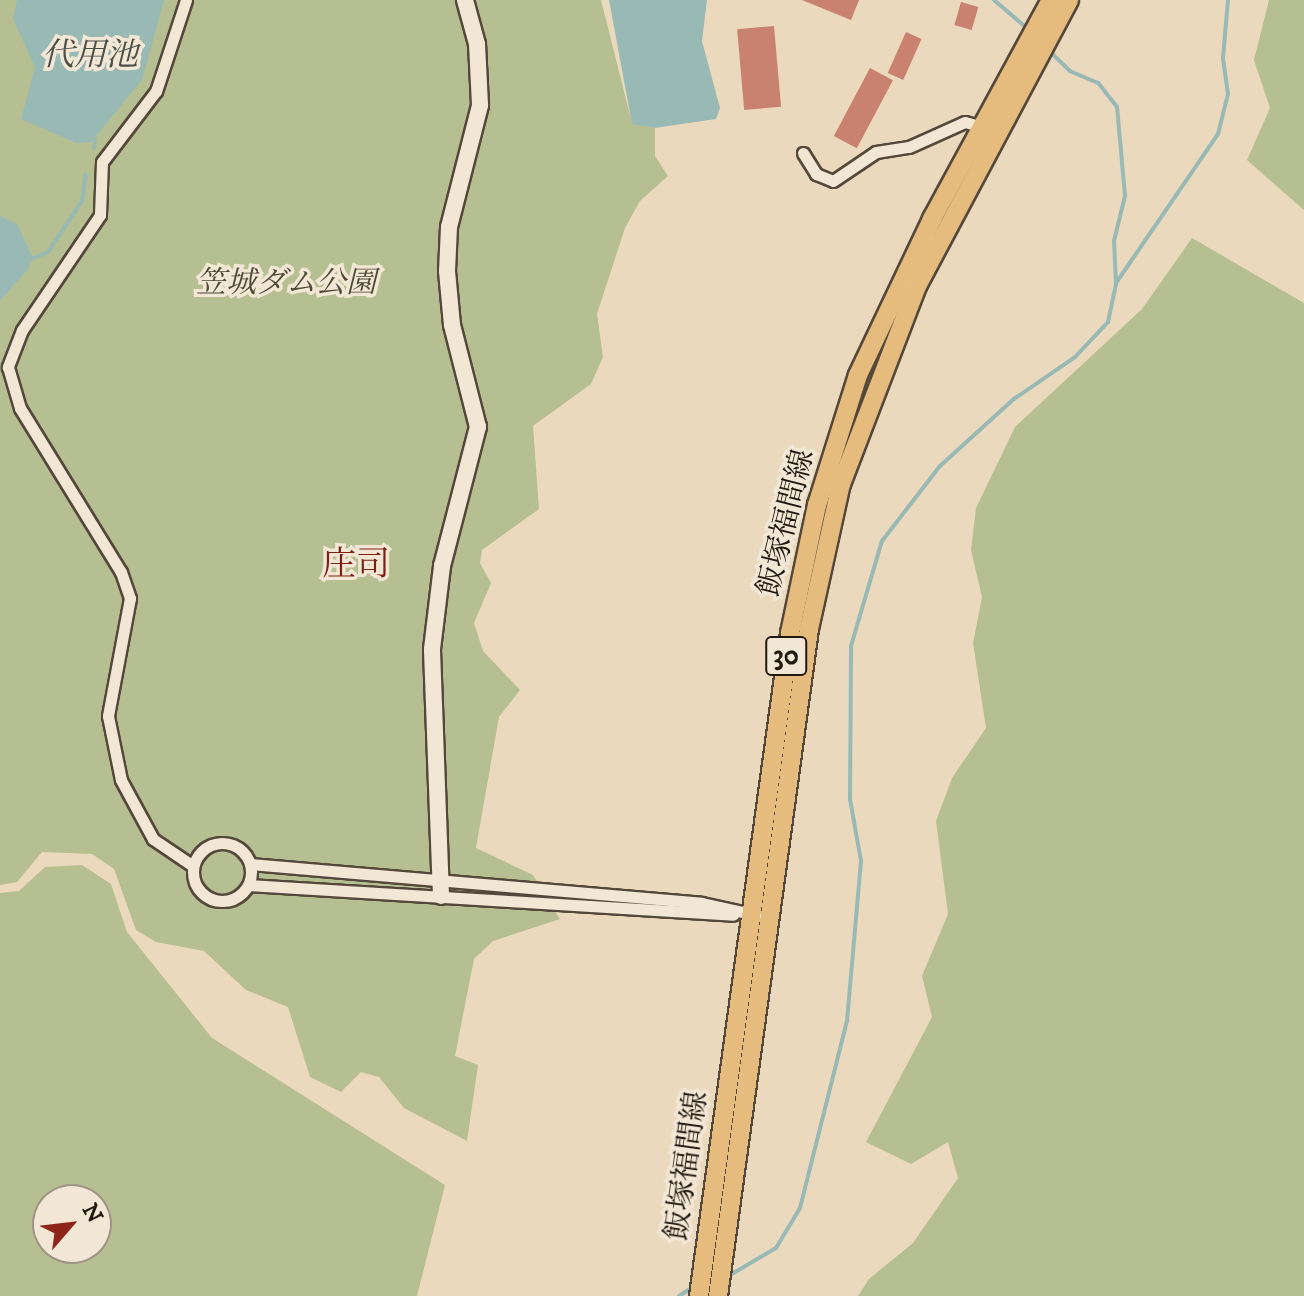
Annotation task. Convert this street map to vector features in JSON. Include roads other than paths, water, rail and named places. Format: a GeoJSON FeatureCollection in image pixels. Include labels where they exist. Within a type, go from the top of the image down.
{"type":"FeatureCollection","features":[{"type":"Feature","properties":{"kind":"main road","name":"飯塚福間線"},"geometry":{"type":"LineString","coordinates":[[1047,23],[1051,0]]}},
{"type":"Feature","properties":{"kind":"main road","name":"飯塚福間線"},"geometry":{"type":"LineString","coordinates":[[699,1296],[790,633],[817,505],[858,375],[1024,63],[1047,23],[1069,0]]}},
{"type":"Feature","properties":{"kind":"main road","name":"飯塚福間線"},"geometry":{"type":"LineString","coordinates":[[718,1296],[809,629],[841,484],[899,327],[989,130]]}},
{"type":"Feature","properties":{"kind":"street"},"geometry":{"type":"LineString","coordinates":[[186,0],[156,91],[102,162],[100,215],[39,300],[8,367],[20,408],[121,572],[130,598],[108,716],[121,780],[153,839],[193,866]]}},
{"type":"Feature","properties":{"kind":"street"},"geometry":{"type":"LineString","coordinates":[[441,889],[432,649],[442,566],[478,427],[452,325],[447,271],[449,227],[480,105],[477,44],[465,0]]}},
{"type":"Feature","properties":{"kind":"street"},"geometry":{"type":"LineString","coordinates":[[803,153],[816,174],[833,181],[876,152],[909,147],[965,122],[989,130]]}},
{"type":"Feature","properties":{"kind":"street"},"geometry":{"type":"LineString","coordinates":[[223,843],[238,848],[250,864],[248,885],[235,898],[208,898],[195,885],[193,866],[207,847],[223,843]]}},
{"type":"Feature","properties":{"kind":"street"},"geometry":{"type":"LineString","coordinates":[[250,864],[441,889]]}},
{"type":"Feature","properties":{"kind":"street"},"geometry":{"type":"LineString","coordinates":[[248,885],[441,889],[701,903],[769,916]]}},
{"type":"Feature","properties":{"kind":"water","name":"代用池"},"geometry":{"type":"Polygon","coordinates":[[[17,0],[164,0],[142,80],[91,142],[76,143],[21,119],[35,67],[13,19],[17,0]]]}},
{"type":"Feature","properties":{"kind":"water"},"geometry":{"type":"Polygon","coordinates":[[[609,0],[707,0],[702,41],[720,108],[716,119],[655,128],[632,124],[609,0]]]}},
{"type":"Feature","properties":{"kind":"water"},"geometry":{"type":"Polygon","coordinates":[[[0,216],[17,224],[32,256],[29,268],[0,301],[0,216]]]}},
{"type":"Feature","properties":{"kind":"waterway"},"geometry":{"type":"LineString","coordinates":[[994,0],[1028,29]]}},
{"type":"Feature","properties":{"kind":"waterway"},"geometry":{"type":"LineString","coordinates":[[1116,283],[1218,134],[1228,94],[1223,58],[1228,0]]}},
{"type":"Feature","properties":{"kind":"waterway"},"geometry":{"type":"LineString","coordinates":[[725,1278],[776,1248],[800,1208],[847,1021],[861,861],[850,799],[851,646],[882,541],[940,466],[1014,399],[1075,357],[1108,322],[1116,283],[1114,241],[1125,196],[1117,107],[1098,83],[1070,71],[1048,50]]}},
{"type":"Feature","properties":{"kind":"waterway"},"geometry":{"type":"LineString","coordinates":[[94,148],[95,139]]}},
{"type":"Feature","properties":{"kind":"waterway"},"geometry":{"type":"LineString","coordinates":[[31,259],[48,252],[82,201],[86,174]]}},
{"type":"Feature","properties":{"kind":"waterway"},"geometry":{"type":"LineString","coordinates":[[679,1296],[693,1287]]}},
{"type":"Feature","properties":{"kind":"district","name":"庄司"},"geometry":{"type":"Point","coordinates":[356,566]}},
{"type":"Feature","properties":{"kind":"park label","name":"笠城ダム公園"},"geometry":{"type":"Point","coordinates":[286,284]}}]}
